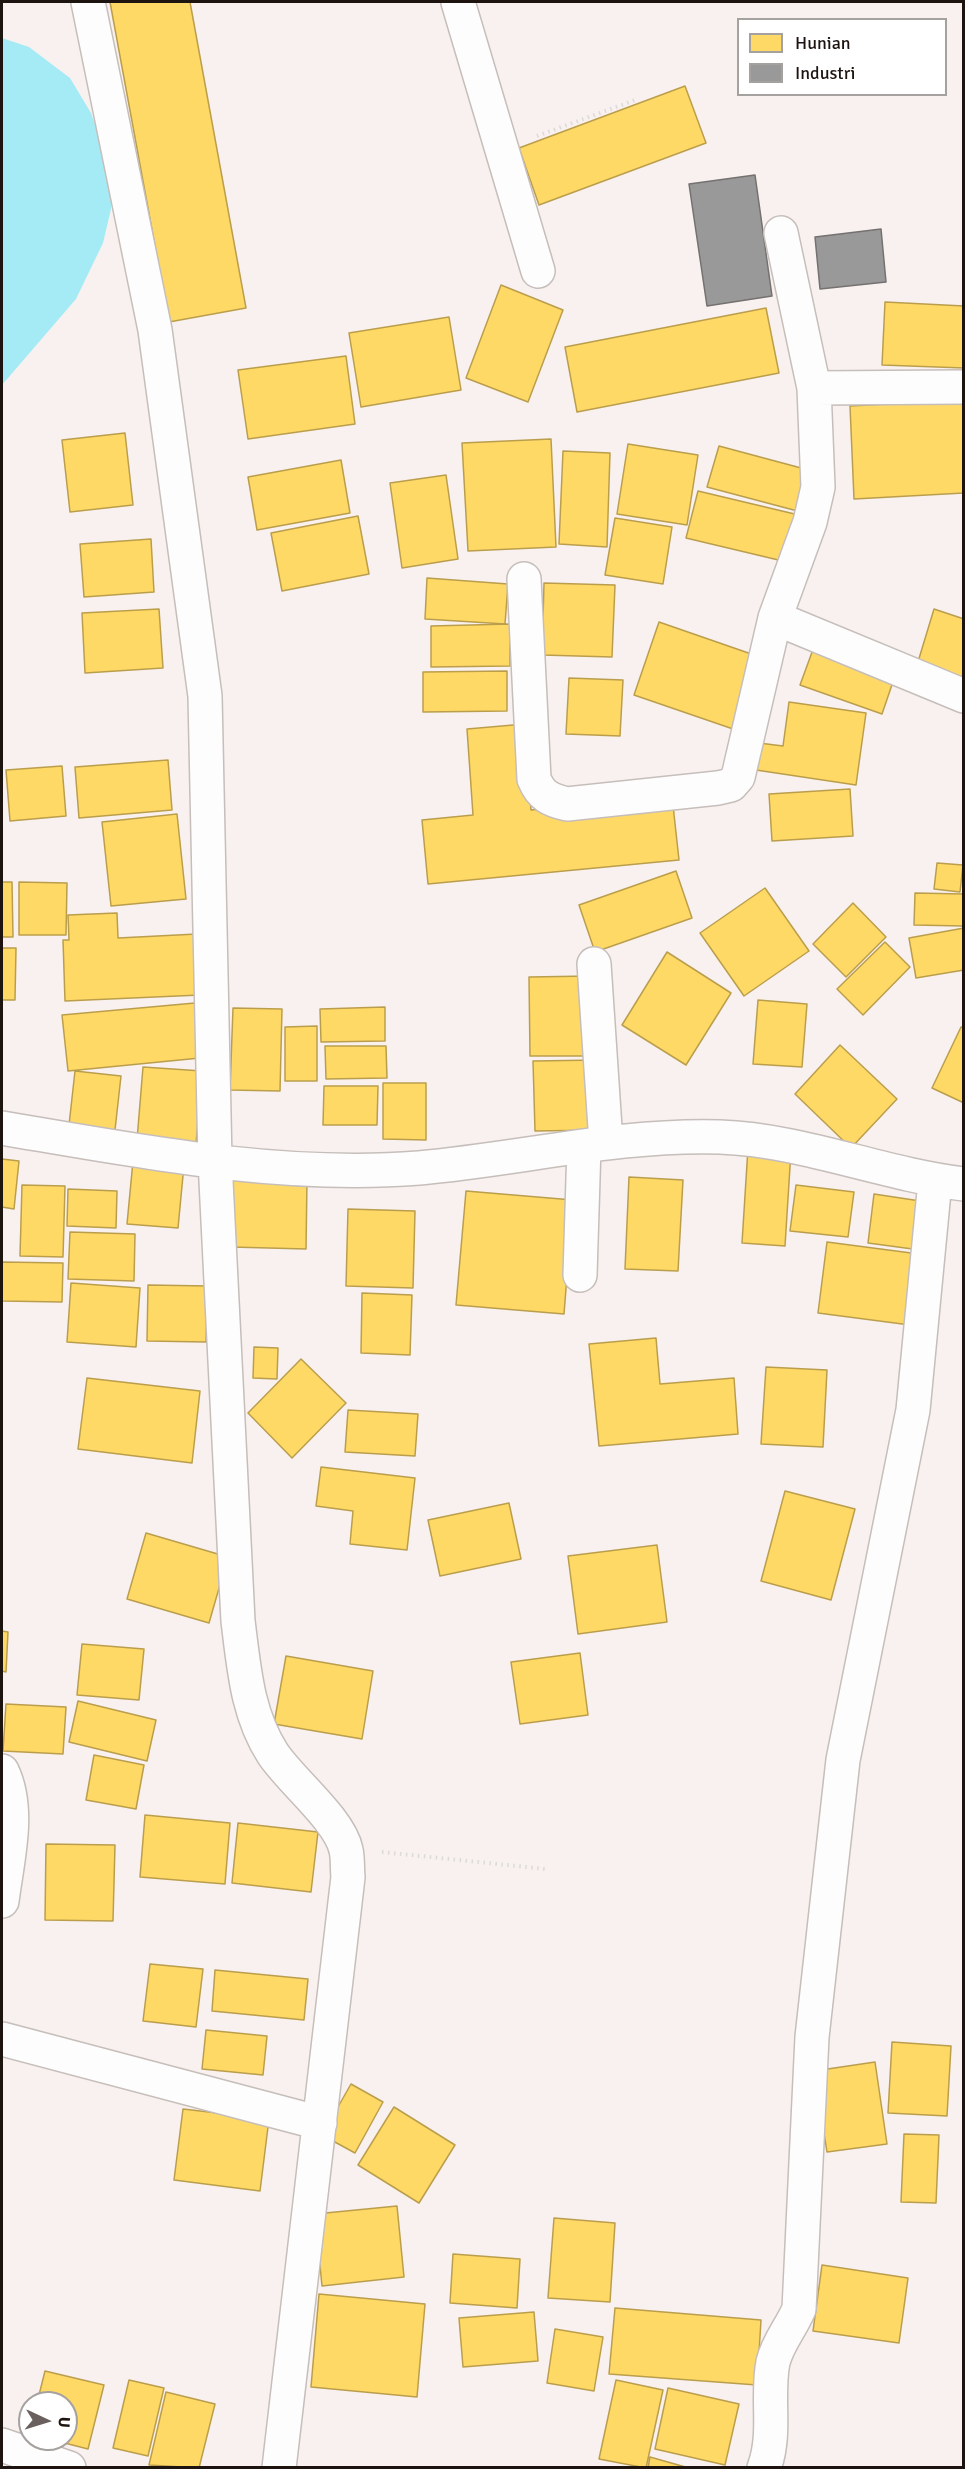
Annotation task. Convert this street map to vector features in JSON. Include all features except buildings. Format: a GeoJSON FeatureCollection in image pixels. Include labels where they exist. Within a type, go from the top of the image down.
{"type":"FeatureCollection","features":[{"type":"Feature","properties":{"kind":"street"},"geometry":{"type":"LineString","coordinates":[[88,2],[155,330],[205,696],[215,1161],[238,1621],[246,1690],[257,1724],[274,1755],[335,1828],[346,1848],[348,1877],[279,2468]]}},
{"type":"Feature","properties":{"kind":"street"},"geometry":{"type":"LineString","coordinates":[[458,2],[500,150],[538,271]]}},
{"type":"Feature","properties":{"kind":"street"},"geometry":{"type":"LineString","coordinates":[[524,579],[534,779],[539,792],[552,801],[567,804],[718,788],[731,784],[738,777],[775,618],[810,522],[818,487],[814,388],[781,233]]}},
{"type":"Feature","properties":{"kind":"street"},"geometry":{"type":"LineString","coordinates":[[814,388],[963,387]]}},
{"type":"Feature","properties":{"kind":"street"},"geometry":{"type":"LineString","coordinates":[[775,618],[963,696]]}},
{"type":"Feature","properties":{"kind":"street"},"geometry":{"type":"LineString","coordinates":[[580,1275],[595,1145],[594,964]]}},
{"type":"Feature","properties":{"kind":"street"},"geometry":{"type":"LineString","coordinates":[[2,1128],[215,1161],[301,1168],[418,1168],[638,1138],[685,1137],[775,1142],[949,1182],[913,1410],[843,1760],[812,2037],[799,2309],[790,2328],[778,2343],[773,2364],[771,2431],[769,2454],[764,2468]]}},
{"type":"Feature","properties":{"kind":"street"},"geometry":{"type":"LineString","coordinates":[[2,1771],[8,1785],[12,1809],[2,1901]]}},
{"type":"Feature","properties":{"kind":"street"},"geometry":{"type":"LineString","coordinates":[[2,2039],[320,2123]]}},
{"type":"Feature","properties":{"kind":"street"},"geometry":{"type":"LineString","coordinates":[[2,2445],[69,2468]]}},
{"type":"Feature","properties":{"kind":"path"},"geometry":{"type":"LineString","coordinates":[[500,150],[638,99]]}},
{"type":"Feature","properties":{"kind":"path"},"geometry":{"type":"LineString","coordinates":[[346,1848],[545,1869]]}},
{"type":"Feature","properties":{"kind":"water"},"geometry":{"type":"Polygon","coordinates":[[[2,38],[29,47],[70,78],[91,113],[112,173],[111,209],[103,243],[76,299],[2,385],[2,38]]]}}]}
